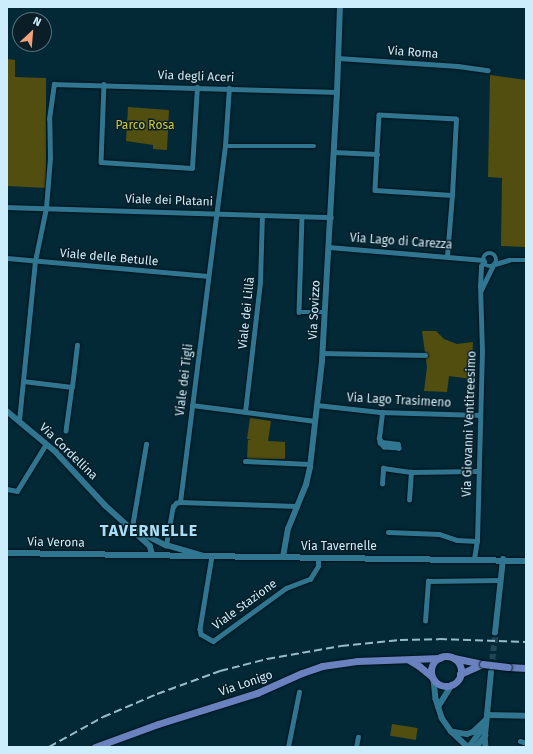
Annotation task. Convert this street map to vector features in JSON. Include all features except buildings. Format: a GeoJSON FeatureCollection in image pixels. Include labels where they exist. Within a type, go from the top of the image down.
{"type":"FeatureCollection","features":[{"type":"Feature","properties":{"kind":"main road","name":"Via Verona"},"geometry":{"type":"LineString","coordinates":[[7,553],[153,555]]}},
{"type":"Feature","properties":{"kind":"main road","name":"Via Tavernelle"},"geometry":{"type":"LineString","coordinates":[[153,555],[283,558],[526,560]]}},
{"type":"Feature","properties":{"kind":"main road"},"geometry":{"type":"LineString","coordinates":[[433,679],[432,666],[440,658],[526,668]]}},
{"type":"Feature","properties":{"kind":"main road","name":"Via Lonigo"},"geometry":{"type":"LineString","coordinates":[[95,747],[158,724],[257,693],[302,673],[322,666],[357,661],[440,658]]}},
{"type":"Feature","properties":{"kind":"main road"},"geometry":{"type":"LineString","coordinates":[[407,660],[419,666],[433,679],[444,686],[452,685],[456,682],[460,674],[458,664],[450,658]]}},
{"type":"Feature","properties":{"kind":"main road"},"geometry":{"type":"LineString","coordinates":[[460,674],[483,664]]}},
{"type":"Feature","properties":{"kind":"street","name":"Via Sovizzo"},"geometry":{"type":"LineString","coordinates":[[283,558],[284,540],[306,485],[310,464],[323,354],[331,217],[340,7]]}},
{"type":"Feature","properties":{"kind":"street","name":"Via Roma"},"geometry":{"type":"LineString","coordinates":[[338,58],[458,66],[488,70]]}},
{"type":"Feature","properties":{"kind":"street","name":"Via degli Aceri"},"geometry":{"type":"LineString","coordinates":[[46,208],[50,158],[49,119],[54,84],[104,84],[337,92]]}},
{"type":"Feature","properties":{"kind":"street"},"geometry":{"type":"LineString","coordinates":[[104,84],[101,162],[192,168],[197,87]]}},
{"type":"Feature","properties":{"kind":"street","name":"Viale dei Tigli"},"geometry":{"type":"LineString","coordinates":[[166,545],[173,507],[176,503],[180,502],[224,146],[229,88]]}},
{"type":"Feature","properties":{"kind":"street"},"geometry":{"type":"LineString","coordinates":[[447,256],[452,195],[456,119],[379,115],[376,190],[452,195]]}},
{"type":"Feature","properties":{"kind":"street"},"geometry":{"type":"LineString","coordinates":[[224,146],[314,146]]}},
{"type":"Feature","properties":{"kind":"street"},"geometry":{"type":"LineString","coordinates":[[334,152],[377,154]]}},
{"type":"Feature","properties":{"kind":"street","name":"Viale dei Platani"},"geometry":{"type":"LineString","coordinates":[[7,206],[262,216],[331,217]]}},
{"type":"Feature","properties":{"kind":"street"},"geometry":{"type":"LineString","coordinates":[[19,421],[35,261],[46,208]]}},
{"type":"Feature","properties":{"kind":"street","name":"Viale dei Lillà"},"geometry":{"type":"LineString","coordinates":[[245,412],[260,282],[262,216]]}},
{"type":"Feature","properties":{"kind":"street"},"geometry":{"type":"LineString","coordinates":[[302,217],[299,312],[325,312]]}},
{"type":"Feature","properties":{"kind":"street","name":"Via Lago di Carezza"},"geometry":{"type":"LineString","coordinates":[[329,247],[484,259]]}},
{"type":"Feature","properties":{"kind":"street"},"geometry":{"type":"LineString","coordinates":[[509,260],[491,253],[484,259],[489,266],[509,260],[526,260]]}},
{"type":"Feature","properties":{"kind":"street"},"geometry":{"type":"LineString","coordinates":[[494,265],[497,260],[495,255]]}},
{"type":"Feature","properties":{"kind":"street","name":"Viale delle Betulle"},"geometry":{"type":"LineString","coordinates":[[7,258],[208,276]]}},
{"type":"Feature","properties":{"kind":"street","name":"Via Giovanni Ventitreesimo"},"geometry":{"type":"LineString","coordinates":[[474,559],[477,541],[482,352],[481,266],[484,259]]}},
{"type":"Feature","properties":{"kind":"street","name":"Via Giovanni Ventitreesimo"},"geometry":{"type":"LineString","coordinates":[[481,290],[494,265]]}},
{"type":"Feature","properties":{"kind":"street"},"geometry":{"type":"LineString","coordinates":[[66,431],[77,345]]}},
{"type":"Feature","properties":{"kind":"street"},"geometry":{"type":"LineString","coordinates":[[323,354],[425,355]]}},
{"type":"Feature","properties":{"kind":"street"},"geometry":{"type":"LineString","coordinates":[[23,381],[72,387]]}},
{"type":"Feature","properties":{"kind":"street"},"geometry":{"type":"LineString","coordinates":[[192,405],[315,421]]}},
{"type":"Feature","properties":{"kind":"street","name":"Via Lago Trasimeno"},"geometry":{"type":"LineString","coordinates":[[317,405],[382,412],[480,415]]}},
{"type":"Feature","properties":{"kind":"street","name":"Via Cordellina"},"geometry":{"type":"LineString","coordinates":[[7,411],[46,444],[111,511],[150,546],[153,555]]}},
{"type":"Feature","properties":{"kind":"street"},"geometry":{"type":"LineString","coordinates":[[379,438],[382,412]]}},
{"type":"Feature","properties":{"kind":"street"},"geometry":{"type":"LineString","coordinates":[[7,489],[17,491],[46,444]]}},
{"type":"Feature","properties":{"kind":"street"},"geometry":{"type":"LineString","coordinates":[[132,527],[146,444]]}},
{"type":"Feature","properties":{"kind":"street"},"geometry":{"type":"LineString","coordinates":[[245,461],[310,464]]}},
{"type":"Feature","properties":{"kind":"street"},"geometry":{"type":"LineString","coordinates":[[382,484],[383,468],[411,472],[478,471]]}},
{"type":"Feature","properties":{"kind":"street"},"geometry":{"type":"LineString","coordinates":[[409,500],[411,472]]}},
{"type":"Feature","properties":{"kind":"street"},"geometry":{"type":"LineString","coordinates":[[180,502],[297,506]]}},
{"type":"Feature","properties":{"kind":"street","name":"Via Cordellina"},"geometry":{"type":"LineString","coordinates":[[111,511],[143,535],[166,545],[210,556]]}},
{"type":"Feature","properties":{"kind":"street"},"geometry":{"type":"LineString","coordinates":[[388,532],[439,534],[457,540],[477,541]]}},
{"type":"Feature","properties":{"kind":"street","name":"Viale Stazione"},"geometry":{"type":"LineString","coordinates":[[210,556],[209,574],[200,629],[201,634],[213,641],[286,588],[310,579],[318,566],[318,558]]}},
{"type":"Feature","properties":{"kind":"street"},"geometry":{"type":"LineString","coordinates":[[495,632],[503,560]]}},
{"type":"Feature","properties":{"kind":"street"},"geometry":{"type":"LineString","coordinates":[[425,622],[428,581],[500,580]]}},
{"type":"Feature","properties":{"kind":"street"},"geometry":{"type":"LineString","coordinates":[[486,747],[486,718],[491,672]]}},
{"type":"Feature","properties":{"kind":"street"},"geometry":{"type":"LineString","coordinates":[[433,679],[438,707],[442,718],[451,731],[470,747],[477,746],[485,736]]}},
{"type":"Feature","properties":{"kind":"street"},"geometry":{"type":"LineString","coordinates":[[438,707],[452,685]]}},
{"type":"Feature","properties":{"kind":"street"},"geometry":{"type":"LineString","coordinates":[[288,747],[299,692]]}},
{"type":"Feature","properties":{"kind":"street"},"geometry":{"type":"LineString","coordinates":[[451,731],[467,734],[474,732],[486,718],[526,716]]}},
{"type":"Feature","properties":{"kind":"street"},"geometry":{"type":"LineString","coordinates":[[470,747],[482,730],[486,718]]}},
{"type":"Feature","properties":{"kind":"street"},"geometry":{"type":"LineString","coordinates":[[356,747],[358,737]]}},
{"type":"Feature","properties":{"kind":"street"},"geometry":{"type":"LineString","coordinates":[[520,741],[526,743]]}},
{"type":"Feature","properties":{"kind":"green space"},"geometry":{"type":"Polygon","coordinates":[[[7,59],[15,60],[15,77],[46,78],[46,188],[7,186],[7,59]]]}},
{"type":"Feature","properties":{"kind":"green space"},"geometry":{"type":"Polygon","coordinates":[[[490,75],[526,80],[526,247],[501,246],[502,178],[488,177],[490,75]]]}},
{"type":"Feature","properties":{"kind":"green space","name":"Parco Rosa"},"geometry":{"type":"Polygon","coordinates":[[[128,107],[169,110],[167,150],[153,149],[153,145],[126,141],[128,107]]]}},
{"type":"Feature","properties":{"kind":"green space"},"geometry":{"type":"Polygon","coordinates":[[[422,331],[436,331],[444,339],[457,344],[473,342],[471,379],[449,376],[447,392],[424,391],[427,367],[422,331]]]}},
{"type":"Feature","properties":{"kind":"green space"},"geometry":{"type":"Polygon","coordinates":[[[250,418],[271,421],[268,441],[285,442],[285,459],[247,459],[248,440],[252,440],[247,439],[250,418]]]}},
{"type":"Feature","properties":{"kind":"green space"},"geometry":{"type":"Polygon","coordinates":[[[392,724],[418,728],[416,740],[390,736],[392,724]]]}},
{"type":"Feature","properties":{"kind":"tunnel"},"geometry":{"type":"LineString","coordinates":[[491,668],[495,633]]}},
{"type":"Feature","properties":{"kind":"railway"},"geometry":{"type":"LineString","coordinates":[[49,747],[103,717],[157,694],[220,671],[267,659],[341,646],[400,640],[439,639],[526,642]]}},
{"type":"Feature","properties":{"kind":"district","name":"TAVERNELLE"},"geometry":{"type":"Point","coordinates":[149,531]}}]}
